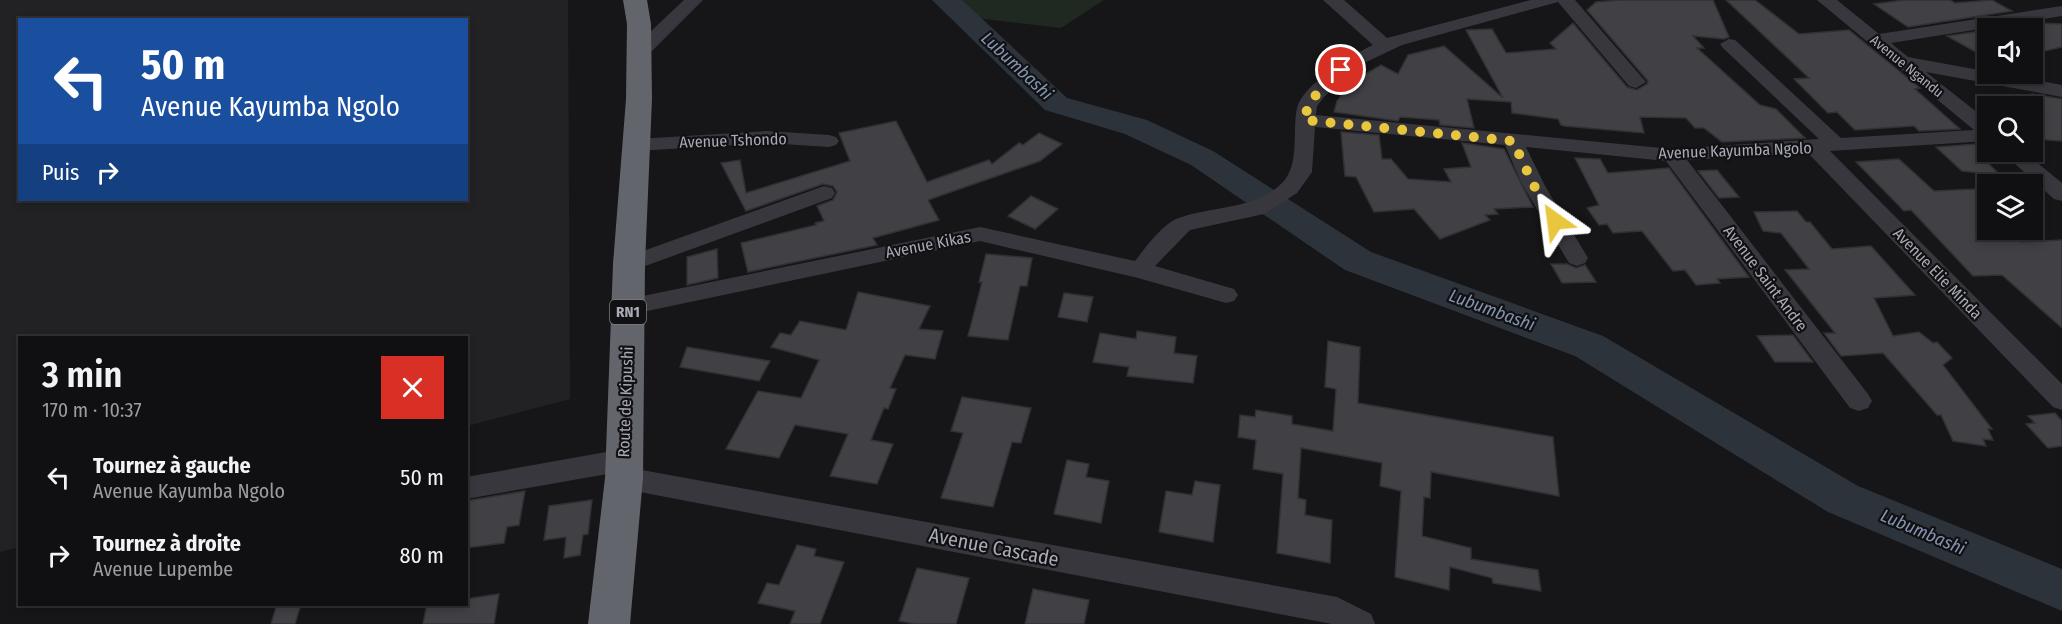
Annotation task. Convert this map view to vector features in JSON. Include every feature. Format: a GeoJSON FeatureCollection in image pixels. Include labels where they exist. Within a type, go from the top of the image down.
{"type":"FeatureCollection","features":[{"type":"Feature","properties":{"kind":"highway","name":"Route de Kipushi"},"geometry":{"type":"LineString","coordinates":[[609,624],[624,469],[629,264],[637,145],[639,24],[635,0]]}},
{"type":"Feature","properties":{"kind":"street"},"geometry":{"type":"LineString","coordinates":[[639,53],[694,0]]}},
{"type":"Feature","properties":{"kind":"street"},"geometry":{"type":"LineString","coordinates":[[1332,0],[1349,11],[1363,29],[1384,45]]}},
{"type":"Feature","properties":{"kind":"street"},"geometry":{"type":"LineString","coordinates":[[1140,270],[1155,251],[1182,225],[1200,219],[1256,209],[1283,193],[1301,172],[1307,106],[1333,78],[1355,60],[1384,45],[1528,2],[1551,0]]}},
{"type":"Feature","properties":{"kind":"street"},"geometry":{"type":"LineString","coordinates":[[1566,0],[1636,82]]}},
{"type":"Feature","properties":{"kind":"street","name":"Avenue Ngandu"},"geometry":{"type":"LineString","coordinates":[[1827,0],[1977,124]]}},
{"type":"Feature","properties":{"kind":"street"},"geometry":{"type":"LineString","coordinates":[[1876,40],[2062,11]]}},
{"type":"Feature","properties":{"kind":"street"},"geometry":{"type":"LineString","coordinates":[[1729,44],[1837,145]]}},
{"type":"Feature","properties":{"kind":"street"},"geometry":{"type":"LineString","coordinates":[[1902,61],[2062,91]]}},
{"type":"Feature","properties":{"kind":"street","name":"Avenue Kayumba Ngolo"},"geometry":{"type":"LineString","coordinates":[[1304,120],[1672,155],[1814,147],[1977,134]]}},
{"type":"Feature","properties":{"kind":"street","name":"Avenue Tshondo"},"geometry":{"type":"LineString","coordinates":[[637,145],[767,137],[829,141]]}},
{"type":"Feature","properties":{"kind":"street"},"geometry":{"type":"LineString","coordinates":[[1513,141],[1533,184],[1577,258]]}},
{"type":"Feature","properties":{"kind":"street","name":"Avenue Elie Minda"},"geometry":{"type":"LineString","coordinates":[[1814,147],[2062,400]]}},
{"type":"Feature","properties":{"kind":"street","name":"Avenue Saint Andre"},"geometry":{"type":"LineString","coordinates":[[1672,155],[1859,401]]}},
{"type":"Feature","properties":{"kind":"street"},"geometry":{"type":"LineString","coordinates":[[2024,162],[2062,194]]}},
{"type":"Feature","properties":{"kind":"street"},"geometry":{"type":"LineString","coordinates":[[629,264],[824,193]]}},
{"type":"Feature","properties":{"kind":"street","name":"Avenue Kikas"},"geometry":{"type":"LineString","coordinates":[[628,307],[969,235],[993,236],[1140,270],[1226,295]]}},
{"type":"Feature","properties":{"kind":"street"},"geometry":{"type":"LineString","coordinates":[[468,488],[624,469]]}},
{"type":"Feature","properties":{"kind":"street","name":"Avenue Cascade"},"geometry":{"type":"LineString","coordinates":[[624,469],[1337,611],[1360,624]]}},
{"type":"Feature","properties":{"kind":"shaded area"},"geometry":{"type":"Polygon","coordinates":[[[0,0],[568,0],[570,399],[468,426],[468,336],[18,336],[18,547],[0,552],[0,0]]]}},
{"type":"Feature","properties":{"kind":"shaded area"},"geometry":{"type":"Polygon","coordinates":[[[954,0],[1104,0],[1061,28],[976,18],[954,0]]]}},
{"type":"Feature","properties":{"kind":"building"},"geometry":{"type":"Polygon","coordinates":[[[1713,0],[1729,37],[1724,39],[1693,36],[1704,48],[1697,48],[1760,105],[1776,109],[1805,138],[1722,142],[1704,128],[1695,128],[1686,118],[1640,117],[1644,133],[1564,126],[1558,119],[1512,113],[1511,102],[1467,99],[1474,128],[1440,125],[1439,120],[1400,117],[1398,121],[1334,112],[1337,101],[1351,82],[1381,65],[1398,74],[1408,55],[1444,46],[1503,98],[1466,30],[1492,29],[1506,53],[1556,49],[1550,43],[1573,23],[1627,87],[1637,90],[1648,81],[1587,10],[1596,2],[1713,0]]]}},
{"type":"Feature","properties":{"kind":"building"},"geometry":{"type":"Polygon","coordinates":[[[1726,0],[1755,0],[1799,34],[1849,30],[1920,88],[1915,89],[1960,129],[1919,131],[1914,126],[1855,130],[1837,112],[1828,113],[1794,79],[1809,78],[1726,0]]]}},
{"type":"Feature","properties":{"kind":"building"},"geometry":{"type":"Polygon","coordinates":[[[1904,0],[1950,0],[1955,3],[1992,0],[2012,11],[1908,27],[1874,4],[1904,0]]]}},
{"type":"Feature","properties":{"kind":"building"},"geometry":{"type":"Polygon","coordinates":[[[2043,23],[2062,24],[2062,47],[2043,51],[2043,23]]]}},
{"type":"Feature","properties":{"kind":"building"},"geometry":{"type":"Polygon","coordinates":[[[1977,32],[1977,53],[1947,36],[1977,32]]]}},
{"type":"Feature","properties":{"kind":"building"},"geometry":{"type":"Polygon","coordinates":[[[2032,94],[2062,99],[2062,141],[2043,140],[2043,96],[2032,96],[2032,94]]]}},
{"type":"Feature","properties":{"kind":"building"},"geometry":{"type":"Polygon","coordinates":[[[896,121],[927,182],[989,160],[992,164],[1019,143],[1023,145],[1039,133],[1062,144],[1040,161],[928,200],[939,220],[873,238],[877,245],[748,272],[741,243],[816,225],[815,223],[824,221],[817,206],[833,200],[837,192],[833,186],[823,184],[746,211],[721,163],[740,160],[746,193],[850,161],[839,133],[896,121]]]}},
{"type":"Feature","properties":{"kind":"building"},"geometry":{"type":"Polygon","coordinates":[[[1341,132],[1379,135],[1382,159],[1391,159],[1408,179],[1451,182],[1444,169],[1471,167],[1462,143],[1504,149],[1533,207],[1494,209],[1498,214],[1485,215],[1490,220],[1440,239],[1414,209],[1374,212],[1356,177],[1345,176],[1341,132]]]}},
{"type":"Feature","properties":{"kind":"building"},"geometry":{"type":"Polygon","coordinates":[[[1977,144],[1977,162],[2005,162],[1988,163],[1999,174],[1962,171],[1936,147],[1977,144]]]}},
{"type":"Feature","properties":{"kind":"building"},"geometry":{"type":"Polygon","coordinates":[[[1575,158],[1600,159],[1608,173],[1669,168],[1749,277],[1717,279],[1720,283],[1696,285],[1685,270],[1673,271],[1642,231],[1613,233],[1607,224],[1599,225],[1587,208],[1599,205],[1575,158]]]}},
{"type":"Feature","properties":{"kind":"building"},"geometry":{"type":"Polygon","coordinates":[[[1899,159],[1934,191],[1976,189],[1977,240],[2019,240],[2021,242],[2062,240],[2062,328],[2002,275],[1973,276],[1911,210],[1904,211],[1856,162],[1899,159]]]}},
{"type":"Feature","properties":{"kind":"building"},"geometry":{"type":"Polygon","coordinates":[[[1717,170],[1739,197],[1719,198],[1698,171],[1717,170]]]}},
{"type":"Feature","properties":{"kind":"building"},"geometry":{"type":"Polygon","coordinates":[[[1031,196],[1058,209],[1035,229],[1008,216],[1031,196]]]}},
{"type":"Feature","properties":{"kind":"building"},"geometry":{"type":"Polygon","coordinates":[[[1797,211],[1806,222],[1810,222],[1832,249],[1871,246],[1915,295],[1874,298],[1893,336],[1919,332],[1933,343],[1937,342],[1952,358],[1943,365],[1992,429],[1988,429],[1993,440],[1983,439],[1986,446],[1953,441],[1941,415],[1937,415],[1883,353],[1841,356],[1824,333],[1835,333],[1785,270],[1809,269],[1781,233],[1763,231],[1754,212],[1797,211]]]}},
{"type":"Feature","properties":{"kind":"building"},"geometry":{"type":"Polygon","coordinates":[[[717,249],[718,278],[687,285],[687,257],[717,249]]]}},
{"type":"Feature","properties":{"kind":"building"},"geometry":{"type":"Polygon","coordinates":[[[986,254],[1032,258],[1027,286],[1020,286],[1008,340],[968,336],[982,282],[979,282],[986,254]]]}},
{"type":"Feature","properties":{"kind":"building"},"geometry":{"type":"Polygon","coordinates":[[[1551,264],[1567,264],[1576,268],[1585,265],[1596,282],[1562,283],[1551,264]]]}},
{"type":"Feature","properties":{"kind":"building"},"geometry":{"type":"Polygon","coordinates":[[[858,292],[930,306],[919,329],[943,331],[935,359],[905,355],[890,388],[896,389],[888,409],[884,408],[871,440],[893,444],[877,484],[830,476],[848,434],[795,425],[779,458],[726,449],[758,391],[801,398],[819,360],[771,347],[780,333],[791,335],[800,321],[846,330],[858,292]]]}},
{"type":"Feature","properties":{"kind":"building"},"geometry":{"type":"Polygon","coordinates":[[[1064,293],[1093,297],[1087,322],[1058,317],[1064,293]]]}},
{"type":"Feature","properties":{"kind":"building"},"geometry":{"type":"Polygon","coordinates":[[[1137,331],[1176,337],[1174,353],[1197,356],[1193,383],[1127,376],[1129,367],[1093,362],[1100,333],[1136,339],[1137,331]]]}},
{"type":"Feature","properties":{"kind":"building"},"geometry":{"type":"Polygon","coordinates":[[[1793,335],[1813,362],[1775,362],[1757,336],[1793,335]]]}},
{"type":"Feature","properties":{"kind":"building"},"geometry":{"type":"Polygon","coordinates":[[[1328,341],[1360,347],[1358,403],[1553,437],[1559,496],[1431,472],[1430,498],[1424,497],[1422,536],[1471,548],[1471,559],[1538,570],[1541,591],[1493,583],[1492,578],[1450,567],[1449,590],[1395,577],[1401,491],[1380,486],[1382,463],[1301,448],[1298,498],[1306,500],[1305,515],[1332,520],[1330,563],[1277,553],[1283,474],[1253,469],[1256,440],[1238,437],[1240,415],[1255,417],[1256,410],[1292,416],[1292,424],[1333,431],[1336,389],[1325,387],[1328,341]]]}},
{"type":"Feature","properties":{"kind":"building"},"geometry":{"type":"Polygon","coordinates":[[[687,347],[770,361],[759,381],[680,367],[687,347]]]}},
{"type":"Feature","properties":{"kind":"building"},"geometry":{"type":"Polygon","coordinates":[[[962,397],[1031,408],[1021,443],[1012,442],[993,507],[941,498],[963,433],[951,431],[962,397]]]}},
{"type":"Feature","properties":{"kind":"building"},"geometry":{"type":"Polygon","coordinates":[[[2055,413],[2062,421],[2062,446],[2048,448],[2026,424],[2035,423],[2028,416],[2055,413]]]}},
{"type":"Feature","properties":{"kind":"building"},"geometry":{"type":"Polygon","coordinates":[[[1067,460],[1089,464],[1086,477],[1109,481],[1101,523],[1054,514],[1067,460]]]}},
{"type":"Feature","properties":{"kind":"building"},"geometry":{"type":"Polygon","coordinates":[[[1195,481],[1220,485],[1213,542],[1159,532],[1166,491],[1192,495],[1195,481]]]}},
{"type":"Feature","properties":{"kind":"building"},"geometry":{"type":"Polygon","coordinates":[[[525,491],[519,525],[507,527],[504,543],[468,548],[468,501],[525,491]]]}},
{"type":"Feature","properties":{"kind":"building"},"geometry":{"type":"Polygon","coordinates":[[[592,500],[588,534],[583,535],[580,555],[564,558],[566,537],[544,540],[549,506],[592,500]]]}},
{"type":"Feature","properties":{"kind":"building"},"geometry":{"type":"Polygon","coordinates":[[[797,545],[816,549],[814,556],[844,562],[820,624],[790,624],[795,611],[758,603],[767,583],[779,585],[797,545]]]}},
{"type":"Feature","properties":{"kind":"building"},"geometry":{"type":"Polygon","coordinates":[[[917,568],[969,578],[956,624],[915,624],[899,621],[917,568]]]}},
{"type":"Feature","properties":{"kind":"building"},"geometry":{"type":"Polygon","coordinates":[[[1033,589],[1089,600],[1084,624],[1025,624],[1033,589]]]}},
{"type":"Feature","properties":{"kind":"building"},"geometry":{"type":"Polygon","coordinates":[[[499,594],[494,624],[423,624],[427,606],[468,606],[468,599],[499,594]]]}},
{"type":"Feature","properties":{"kind":"building"},"geometry":{"type":"Polygon","coordinates":[[[276,606],[300,606],[295,624],[271,624],[276,606]]]}},
{"type":"Feature","properties":{"kind":"waterway","name":"Lubumbashi"},"geometry":{"type":"LineString","coordinates":[[946,0],[1056,104],[1136,127],[1202,158],[1358,261],[1589,346],[1843,499],[2062,590]]}},
{"type":"Feature","properties":{"kind":"route"},"geometry":{"type":"LineString","coordinates":[[1341,70],[1307,106],[1304,120],[1513,141],[1533,184],[1555,221]]}}]}
